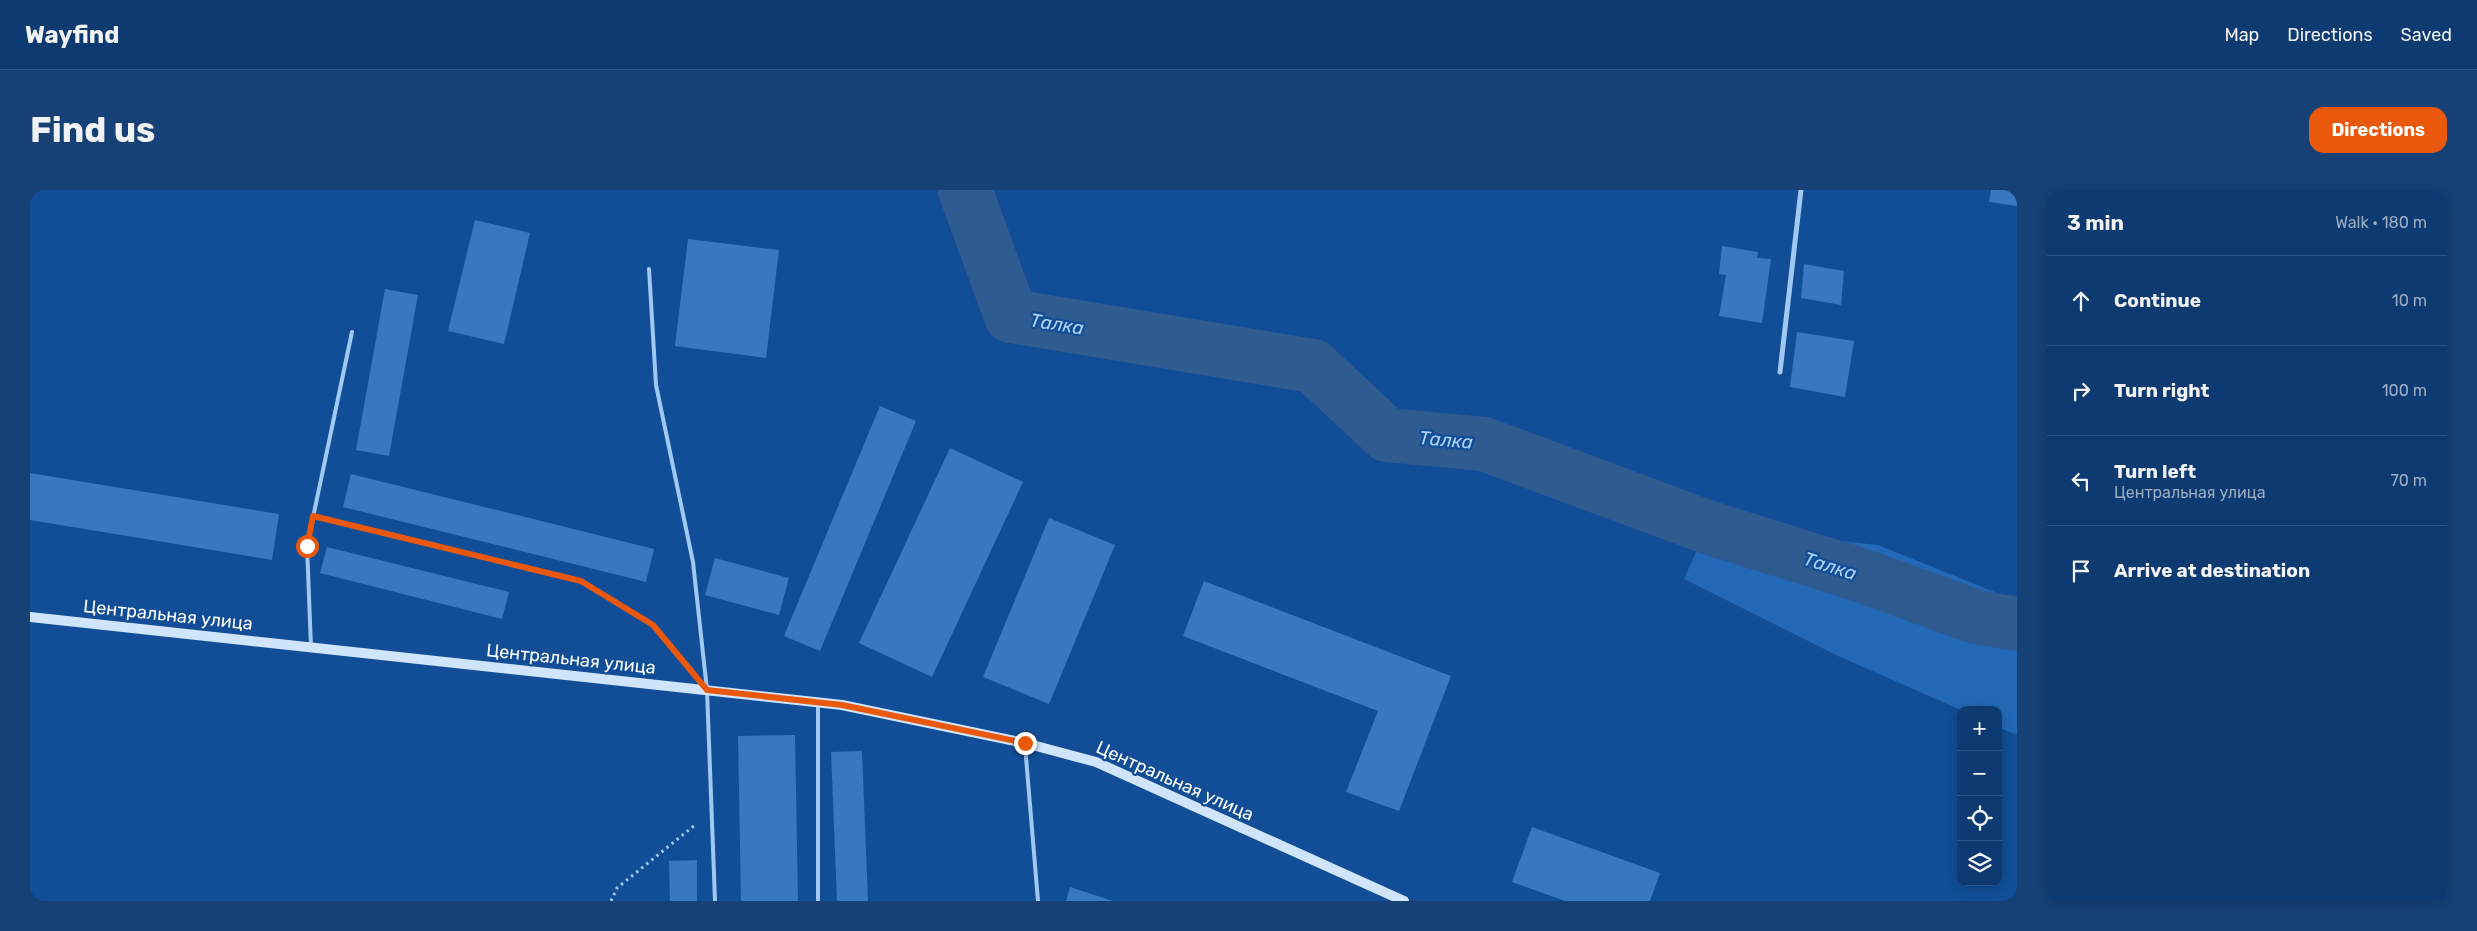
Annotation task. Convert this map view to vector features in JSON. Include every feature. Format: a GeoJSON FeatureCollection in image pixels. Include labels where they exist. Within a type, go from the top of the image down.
{"type":"FeatureCollection","features":[{"type":"Feature","properties":{"kind":"street"},"geometry":{"type":"LineString","coordinates":[[1780,372],[1801,190]]}},
{"type":"Feature","properties":{"kind":"street","name":"Центральная улица"},"geometry":{"type":"LineString","coordinates":[[30,617],[842,705],[1025,743],[1096,762],[1404,901]]}},
{"type":"Feature","properties":{"kind":"lane"},"geometry":{"type":"LineString","coordinates":[[649,269],[656,385],[693,562],[707,690],[715,901]]}},
{"type":"Feature","properties":{"kind":"lane"},"geometry":{"type":"LineString","coordinates":[[311,647],[307,546],[352,332]]}},
{"type":"Feature","properties":{"kind":"lane"},"geometry":{"type":"LineString","coordinates":[[313,516],[581,581],[653,625],[707,690]]}},
{"type":"Feature","properties":{"kind":"lane"},"geometry":{"type":"LineString","coordinates":[[818,702],[818,901]]}},
{"type":"Feature","properties":{"kind":"lane"},"geometry":{"type":"LineString","coordinates":[[1025,743],[1038,901]]}},
{"type":"Feature","properties":{"kind":"path"},"geometry":{"type":"LineString","coordinates":[[611,901],[617,888],[711,813]]}},
{"type":"Feature","properties":{"kind":"shaded area"},"geometry":{"type":"Polygon","coordinates":[[[1707,527],[1878,545],[2017,601],[2017,735],[2002,729],[2002,706],[1957,706],[1957,708],[1838,656],[1684,579],[1707,527]]]}},
{"type":"Feature","properties":{"kind":"building"},"geometry":{"type":"Polygon","coordinates":[[[1991,190],[2017,190],[2017,206],[1989,202],[1991,190]]]}},
{"type":"Feature","properties":{"kind":"building"},"geometry":{"type":"Polygon","coordinates":[[[475,220],[530,233],[504,344],[448,331],[475,220]]]}},
{"type":"Feature","properties":{"kind":"building"},"geometry":{"type":"Polygon","coordinates":[[[688,239],[779,250],[766,358],[675,346],[688,239]]]}},
{"type":"Feature","properties":{"kind":"building"},"geometry":{"type":"Polygon","coordinates":[[[1722,246],[1758,252],[1757,258],[1771,259],[1762,323],[1719,316],[1726,275],[1719,274],[1722,246]]]}},
{"type":"Feature","properties":{"kind":"building"},"geometry":{"type":"Polygon","coordinates":[[[1804,264],[1844,271],[1841,305],[1801,298],[1804,264]]]}},
{"type":"Feature","properties":{"kind":"building"},"geometry":{"type":"Polygon","coordinates":[[[385,289],[418,295],[389,456],[356,450],[385,289]]]}},
{"type":"Feature","properties":{"kind":"building"},"geometry":{"type":"Polygon","coordinates":[[[1797,332],[1854,341],[1845,397],[1790,387],[1797,332]]]}},
{"type":"Feature","properties":{"kind":"building"},"geometry":{"type":"Polygon","coordinates":[[[880,406],[916,421],[820,651],[784,636],[880,406]]]}},
{"type":"Feature","properties":{"kind":"building"},"geometry":{"type":"Polygon","coordinates":[[[950,448],[1023,482],[932,677],[859,643],[950,448]]]}},
{"type":"Feature","properties":{"kind":"building"},"geometry":{"type":"Polygon","coordinates":[[[30,473],[279,514],[272,560],[30,520],[30,473]]]}},
{"type":"Feature","properties":{"kind":"building"},"geometry":{"type":"Polygon","coordinates":[[[351,474],[654,549],[646,582],[343,507],[351,474]]]}},
{"type":"Feature","properties":{"kind":"building"},"geometry":{"type":"Polygon","coordinates":[[[1049,518],[1115,545],[1049,704],[983,677],[1049,518]]]}},
{"type":"Feature","properties":{"kind":"building"},"geometry":{"type":"Polygon","coordinates":[[[327,547],[509,592],[502,619],[320,573],[327,547]]]}},
{"type":"Feature","properties":{"kind":"building"},"geometry":{"type":"Polygon","coordinates":[[[715,558],[789,578],[779,615],[705,595],[715,558]]]}},
{"type":"Feature","properties":{"kind":"building"},"geometry":{"type":"Polygon","coordinates":[[[1204,581],[1451,676],[1399,811],[1346,792],[1378,711],[1183,636],[1204,581]]]}},
{"type":"Feature","properties":{"kind":"building"},"geometry":{"type":"Polygon","coordinates":[[[795,735],[798,901],[741,901],[738,736],[795,735]]]}},
{"type":"Feature","properties":{"kind":"building"},"geometry":{"type":"Polygon","coordinates":[[[862,751],[868,901],[837,901],[831,752],[862,751]]]}},
{"type":"Feature","properties":{"kind":"building"},"geometry":{"type":"Polygon","coordinates":[[[1532,827],[1660,873],[1650,901],[1565,901],[1512,882],[1532,827]]]}},
{"type":"Feature","properties":{"kind":"building"},"geometry":{"type":"Polygon","coordinates":[[[697,860],[697,901],[670,901],[669,861],[697,860]]]}},
{"type":"Feature","properties":{"kind":"building"},"geometry":{"type":"Polygon","coordinates":[[[1070,887],[1113,901],[1066,901],[1070,887]]]}},
{"type":"Feature","properties":{"kind":"waterway","name":"Талка"},"geometry":{"type":"LineString","coordinates":[[965,190],[1011,316],[1313,366],[1387,435],[1484,444],[1707,527],[1863,576],[1976,617],[2017,624]]}},
{"type":"Feature","properties":{"kind":"route"},"geometry":{"type":"LineString","coordinates":[[307,546],[313,516],[581,581],[653,625],[707,690],[842,705],[1025,743]]}}]}
